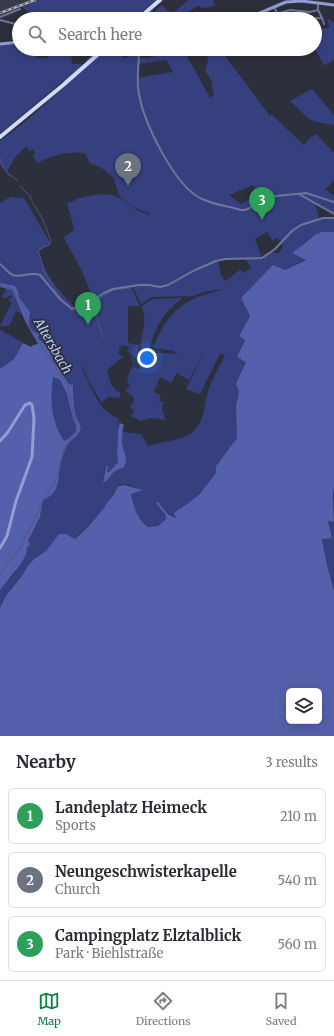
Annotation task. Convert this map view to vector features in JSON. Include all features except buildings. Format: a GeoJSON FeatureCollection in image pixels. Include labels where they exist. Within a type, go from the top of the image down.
{"type":"FeatureCollection","features":[{"type":"Feature","properties":{"kind":"highway"},"geometry":{"type":"LineString","coordinates":[[146,12],[160,0]]}},
{"type":"Feature","properties":{"kind":"highway"},"geometry":{"type":"LineString","coordinates":[[0,138],[96,56]]}},
{"type":"Feature","properties":{"kind":"street"},"geometry":{"type":"LineString","coordinates":[[262,12],[285,1],[306,1],[334,5]]}},
{"type":"Feature","properties":{"kind":"street"},"geometry":{"type":"LineString","coordinates":[[284,12],[290,10],[310,12],[318,10],[318,3]]}},
{"type":"Feature","properties":{"kind":"street"},"geometry":{"type":"LineString","coordinates":[[274,7],[276,12]]}},
{"type":"Feature","properties":{"kind":"street"},"geometry":{"type":"LineString","coordinates":[[12,12],[20,9]]}},
{"type":"Feature","properties":{"kind":"street"},"geometry":{"type":"LineString","coordinates":[[0,17],[12,12]]}},
{"type":"Feature","properties":{"kind":"street"},"geometry":{"type":"LineString","coordinates":[[322,18],[324,24]]}},
{"type":"Feature","properties":{"kind":"street"},"geometry":{"type":"LineString","coordinates":[[0,20],[12,23]]}},
{"type":"Feature","properties":{"kind":"street"},"geometry":{"type":"LineString","coordinates":[[0,44],[12,43]]}},
{"type":"Feature","properties":{"kind":"street"},"geometry":{"type":"LineString","coordinates":[[139,56],[137,74],[139,95],[149,126],[168,163],[193,193],[207,201],[243,210],[276,196],[306,193],[334,202]]}},
{"type":"Feature","properties":{"kind":"street"},"geometry":{"type":"LineString","coordinates":[[299,194],[334,214]]}},
{"type":"Feature","properties":{"kind":"street"},"geometry":{"type":"LineString","coordinates":[[0,264],[13,275],[18,276],[36,273],[40,275],[60,299],[72,309],[87,304],[113,289],[139,285],[160,287],[168,285],[195,270],[216,261],[224,259],[262,258],[274,249],[292,231],[301,225],[323,218],[334,218]]}},
{"type":"Feature","properties":{"kind":"street"},"geometry":{"type":"LineString","coordinates":[[0,441],[8,432],[25,405],[32,405],[34,418],[32,457],[16,500],[7,536],[0,548]]}},
{"type":"Feature","properties":{"kind":"shaded area"},"geometry":{"type":"Polygon","coordinates":[[[0,0],[41,0],[0,15],[0,0]]]}},
{"type":"Feature","properties":{"kind":"shaded area"},"geometry":{"type":"Polygon","coordinates":[[[40,0],[156,0],[142,12],[28,12],[22,7],[40,0]]]}},
{"type":"Feature","properties":{"kind":"shaded area"},"geometry":{"type":"Polygon","coordinates":[[[164,0],[151,11],[152,12],[149,12],[164,0]]]}},
{"type":"Feature","properties":{"kind":"shaded area"},"geometry":{"type":"Polygon","coordinates":[[[189,0],[213,0],[215,6],[205,8],[197,6],[189,12],[174,12],[189,0]]]}},
{"type":"Feature","properties":{"kind":"shaded area"},"geometry":{"type":"Polygon","coordinates":[[[162,5],[169,12],[154,12],[162,5]]]}},
{"type":"Feature","properties":{"kind":"shaded area"},"geometry":{"type":"Polygon","coordinates":[[[328,19],[334,23],[334,60],[324,65],[319,56],[322,56],[322,28],[329,28],[328,19]]]}},
{"type":"Feature","properties":{"kind":"shaded area"},"geometry":{"type":"Polygon","coordinates":[[[12,43],[12,56],[37,56],[37,58],[48,58],[47,56],[71,56],[72,64],[84,64],[90,56],[122,56],[124,59],[129,56],[150,58],[155,56],[188,56],[189,62],[190,61],[210,98],[214,94],[212,82],[205,70],[208,62],[207,56],[225,56],[270,116],[272,115],[304,145],[316,134],[334,153],[334,180],[325,189],[334,196],[334,213],[315,203],[319,219],[334,218],[334,232],[321,233],[311,238],[293,253],[306,259],[285,270],[273,266],[241,298],[250,316],[239,336],[245,340],[240,350],[246,362],[237,384],[239,392],[236,406],[237,438],[216,466],[216,473],[204,488],[177,518],[157,503],[165,514],[166,519],[158,526],[147,527],[136,512],[131,494],[142,490],[127,484],[118,485],[100,514],[75,539],[66,534],[59,534],[46,551],[34,559],[0,608],[0,590],[5,582],[11,578],[26,555],[27,548],[30,544],[28,541],[40,517],[43,500],[53,492],[56,487],[62,456],[78,432],[73,385],[69,384],[53,361],[46,346],[30,327],[30,312],[19,297],[15,286],[0,283],[0,203],[10,197],[24,198],[51,244],[39,251],[44,267],[58,289],[75,307],[87,304],[94,300],[81,269],[64,238],[73,231],[74,228],[67,203],[75,201],[75,199],[92,195],[104,194],[116,196],[137,210],[148,214],[150,217],[149,213],[135,208],[120,197],[113,177],[103,169],[90,163],[85,153],[60,154],[37,163],[33,157],[35,153],[33,149],[29,151],[27,146],[16,156],[7,171],[10,175],[9,176],[0,164],[0,141],[20,126],[68,84],[64,80],[0,134],[0,44],[12,43]],[[166,60],[138,64],[138,78],[173,72],[166,60]],[[253,185],[229,195],[241,204],[250,199],[259,197],[253,185]],[[267,232],[255,239],[262,258],[270,252],[279,253],[283,247],[279,243],[281,241],[277,238],[273,241],[267,232]],[[245,259],[218,260],[221,274],[225,281],[240,270],[243,273],[251,268],[245,259]],[[131,286],[140,306],[128,306],[128,343],[139,345],[136,358],[127,351],[130,347],[122,345],[118,353],[123,357],[107,370],[113,386],[121,393],[119,398],[109,397],[101,402],[82,367],[98,401],[110,414],[119,419],[118,422],[120,423],[118,431],[118,462],[109,472],[105,467],[103,483],[113,472],[122,468],[126,464],[122,432],[141,434],[148,446],[180,439],[195,430],[199,425],[211,385],[225,355],[220,353],[200,394],[186,389],[207,347],[189,380],[177,373],[171,383],[160,377],[154,392],[161,395],[159,401],[164,402],[162,408],[165,420],[152,418],[141,421],[131,416],[134,411],[130,406],[134,402],[134,398],[125,390],[130,387],[127,379],[132,366],[139,370],[144,359],[141,357],[143,354],[141,344],[144,326],[142,306],[155,299],[183,298],[170,309],[160,322],[153,336],[149,352],[178,354],[173,351],[154,347],[159,335],[171,315],[188,302],[222,289],[204,292],[193,296],[152,297],[141,304],[131,286]]]}},
{"type":"Feature","properties":{"kind":"shaded area"},"geometry":{"type":"Polygon","coordinates":[[[312,89],[334,115],[334,125],[309,119],[290,101],[312,89]]]}},
{"type":"Feature","properties":{"kind":"shaded area"},"geometry":{"type":"Polygon","coordinates":[[[322,232],[334,232],[334,522],[328,521],[332,538],[322,539],[334,591],[334,736],[0,736],[0,608],[6,596],[22,576],[27,567],[34,559],[46,551],[59,534],[66,534],[75,539],[88,527],[105,507],[118,486],[125,485],[143,490],[131,494],[135,508],[141,520],[148,527],[158,526],[166,519],[165,514],[156,503],[158,502],[169,515],[176,518],[174,513],[201,492],[216,473],[216,466],[237,438],[236,406],[239,392],[236,384],[246,362],[237,357],[245,340],[239,336],[250,316],[241,298],[273,265],[285,270],[306,260],[292,253],[315,235],[322,232]]]}},
{"type":"Feature","properties":{"kind":"shaded area"},"geometry":{"type":"Polygon","coordinates":[[[0,283],[15,286],[19,297],[30,312],[29,322],[32,330],[39,334],[38,338],[45,344],[52,356],[53,361],[69,384],[73,385],[75,412],[81,427],[79,433],[68,444],[64,453],[61,461],[57,486],[54,492],[43,500],[40,517],[28,541],[30,544],[27,548],[26,555],[0,590],[0,369],[14,359],[23,343],[31,347],[38,344],[26,323],[12,290],[0,287],[0,283]],[[53,377],[52,410],[56,426],[64,441],[76,431],[76,426],[67,394],[60,380],[53,377]]]}},
{"type":"Feature","properties":{"kind":"shaded area"},"geometry":{"type":"Polygon","coordinates":[[[6,288],[12,290],[22,314],[16,311],[9,326],[0,326],[12,302],[8,300],[12,297],[11,295],[6,298],[2,297],[6,288]]]}},
{"type":"Feature","properties":{"kind":"shaded area"},"geometry":{"type":"Polygon","coordinates":[[[0,329],[23,343],[14,359],[0,369],[0,329]]]}},
{"type":"Feature","properties":{"kind":"shaded area"},"geometry":{"type":"Polygon","coordinates":[[[52,377],[60,380],[67,394],[76,426],[76,431],[64,441],[56,425],[52,410],[52,377]]]}},
{"type":"Feature","properties":{"kind":"shaded area"},"geometry":{"type":"Polygon","coordinates":[[[120,423],[124,425],[122,431],[122,442],[126,455],[126,462],[123,468],[115,471],[103,483],[106,466],[108,467],[107,471],[109,472],[118,462],[118,431],[120,423]]]}},
{"type":"Feature","properties":{"kind":"shaded area"},"geometry":{"type":"Polygon","coordinates":[[[328,521],[334,522],[334,591],[322,538],[332,538],[328,521]]]}},
{"type":"Feature","properties":{"kind":"waterway"},"geometry":{"type":"LineString","coordinates":[[0,158],[6,171],[18,181]]}},
{"type":"Feature","properties":{"kind":"waterway"},"geometry":{"type":"LineString","coordinates":[[20,186],[30,196],[31,200]]}},
{"type":"Feature","properties":{"kind":"waterway"},"geometry":{"type":"LineString","coordinates":[[32,201],[43,220],[51,241],[49,245],[42,247],[38,251],[43,270],[62,300]]}},
{"type":"Feature","properties":{"kind":"waterway","name":"Altersbach"},"geometry":{"type":"LineString","coordinates":[[0,285],[13,289],[19,302],[25,308],[28,325],[68,387],[78,430],[65,446],[58,474],[54,483],[44,498],[19,549],[0,574]]}},
{"type":"Feature","properties":{"kind":"waterway"},"geometry":{"type":"LineString","coordinates":[[92,303],[113,290],[131,288]]}},
{"type":"Feature","properties":{"kind":"waterway"},"geometry":{"type":"LineString","coordinates":[[81,307],[91,303],[93,305],[103,338]]}},
{"type":"Feature","properties":{"kind":"railway"},"geometry":{"type":"LineString","coordinates":[[0,13],[35,0]]}},
{"type":"Feature","properties":{"kind":"place","name":"Neungeschwisterkapelle"},"geometry":{"type":"Point","coordinates":[128,186]}},
{"type":"Feature","properties":{"kind":"place","name":"Campingplatz Elztalblick"},"geometry":{"type":"Point","coordinates":[262,220]}},
{"type":"Feature","properties":{"kind":"place","name":"Landeplatz Heimeck"},"geometry":{"type":"Point","coordinates":[88,325]}}]}
